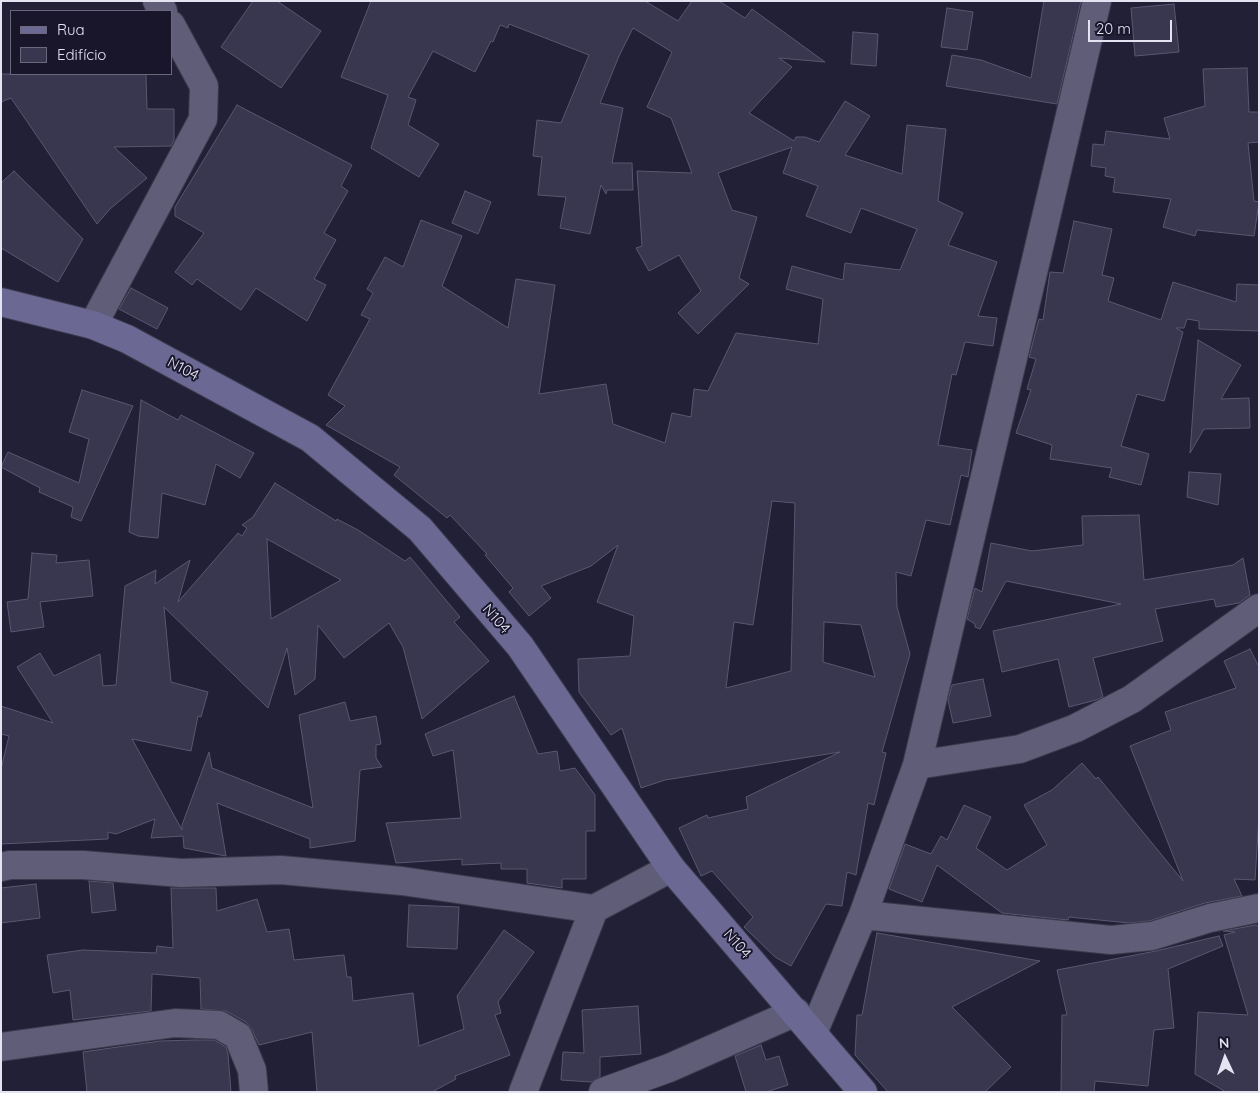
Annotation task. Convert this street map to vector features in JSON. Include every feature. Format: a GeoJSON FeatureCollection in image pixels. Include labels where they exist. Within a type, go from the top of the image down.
{"type":"FeatureCollection","features":[{"type":"Feature","properties":{"kind":"street"},"geometry":{"type":"LineString","coordinates":[[813,1033],[863,915],[917,765],[1097,1]]}},
{"type":"Feature","properties":{"kind":"street"},"geometry":{"type":"LineString","coordinates":[[94,326],[204,120],[204,86],[172,27]]}},
{"type":"Feature","properties":{"kind":"street","name":"N104"},"geometry":{"type":"LineString","coordinates":[[1,302],[94,326],[127,339],[310,438],[420,529],[520,646],[671,868],[863,1092]]}},
{"type":"Feature","properties":{"kind":"street"},"geometry":{"type":"LineString","coordinates":[[917,765],[1020,749],[1076,728],[1132,699],[1259,608]]}},
{"type":"Feature","properties":{"kind":"street"},"geometry":{"type":"LineString","coordinates":[[1,867],[10,865],[83,865],[180,873],[281,870],[402,881],[594,909],[671,868]]}},
{"type":"Feature","properties":{"kind":"street"},"geometry":{"type":"LineString","coordinates":[[863,915],[1111,940],[1152,936],[1210,918],[1259,908]]}},
{"type":"Feature","properties":{"kind":"street"},"geometry":{"type":"LineString","coordinates":[[524,1092],[594,909]]}},
{"type":"Feature","properties":{"kind":"street"},"geometry":{"type":"LineString","coordinates":[[603,1092],[669,1068],[796,1012]]}},
{"type":"Feature","properties":{"kind":"street"},"geometry":{"type":"LineString","coordinates":[[1,1047],[175,1023],[220,1025],[238,1036],[252,1070],[254,1092]]}},
{"type":"Feature","properties":{"kind":"building"},"geometry":{"type":"Polygon","coordinates":[[[253,1],[277,1],[321,31],[281,88],[221,47],[253,1]]]}},
{"type":"Feature","properties":{"kind":"building"},"geometry":{"type":"Polygon","coordinates":[[[371,1],[645,1],[678,21],[692,1],[719,1],[745,18],[752,9],[825,62],[779,58],[792,67],[749,113],[794,141],[796,137],[805,137],[819,142],[845,101],[870,116],[845,155],[902,174],[907,125],[946,129],[938,201],[963,213],[948,245],[997,262],[978,316],[997,318],[993,346],[965,342],[956,375],[952,374],[938,445],[972,450],[968,477],[961,475],[950,525],[926,520],[911,576],[896,572],[897,607],[910,654],[882,752],[886,753],[874,805],[868,803],[856,875],[847,872],[842,906],[826,904],[791,966],[775,957],[744,927],[753,917],[712,871],[701,876],[679,828],[707,815],[708,818],[748,809],[746,797],[840,752],[665,780],[641,788],[622,728],[611,735],[579,692],[578,659],[630,656],[634,616],[597,602],[618,545],[591,566],[541,586],[551,598],[529,616],[509,592],[513,588],[485,555],[487,554],[450,515],[447,518],[394,475],[400,467],[326,425],[345,406],[328,395],[370,319],[361,315],[373,293],[367,289],[385,257],[403,267],[421,220],[462,236],[442,286],[508,328],[516,279],[555,285],[539,394],[606,384],[613,424],[665,443],[672,413],[691,417],[694,389],[708,391],[736,333],[818,344],[823,299],[786,289],[792,266],[843,280],[845,263],[900,270],[917,229],[861,208],[851,233],[806,216],[818,186],[783,173],[792,147],[718,173],[732,210],[757,217],[739,278],[749,284],[698,334],[678,313],[701,291],[679,255],[649,271],[636,248],[642,246],[637,171],[692,173],[671,118],[647,107],[672,52],[633,28],[619,56],[600,103],[623,108],[612,163],[632,163],[633,190],[607,190],[606,194],[601,185],[590,234],[560,228],[566,197],[538,195],[542,157],[533,156],[537,120],[561,123],[589,55],[509,24],[508,28],[500,25],[493,42],[491,41],[475,72],[433,51],[408,97],[416,100],[408,125],[439,144],[419,177],[371,148],[388,95],[341,77],[371,1]],[[772,501],[753,625],[734,622],[726,688],[791,671],[795,503],[772,501]],[[824,622],[823,662],[875,677],[861,625],[824,622]]]}},
{"type":"Feature","properties":{"kind":"building"},"geometry":{"type":"Polygon","coordinates":[[[1044,1],[1081,1],[1057,104],[946,86],[952,55],[981,60],[1031,78],[1044,1]]]}},
{"type":"Feature","properties":{"kind":"building"},"geometry":{"type":"Polygon","coordinates":[[[1174,4],[1179,52],[1135,56],[1131,8],[1174,4]]]}},
{"type":"Feature","properties":{"kind":"building"},"geometry":{"type":"Polygon","coordinates":[[[947,8],[973,12],[967,50],[941,47],[947,8]]]}},
{"type":"Feature","properties":{"kind":"building"},"geometry":{"type":"Polygon","coordinates":[[[853,32],[878,34],[876,66],[851,64],[853,32]]]}},
{"type":"Feature","properties":{"kind":"building"},"geometry":{"type":"Polygon","coordinates":[[[1247,68],[1249,112],[1259,112],[1259,142],[1248,143],[1254,201],[1259,202],[1254,236],[1197,230],[1195,236],[1163,227],[1171,199],[1113,192],[1115,178],[1105,176],[1106,168],[1091,166],[1093,144],[1104,145],[1106,131],[1170,139],[1164,118],[1205,106],[1203,69],[1247,68]]]}},
{"type":"Feature","properties":{"kind":"building"},"geometry":{"type":"Polygon","coordinates":[[[1,74],[146,75],[147,109],[174,109],[174,140],[171,146],[114,147],[147,178],[110,209],[97,224],[11,98],[1,102],[1,74]]]}},
{"type":"Feature","properties":{"kind":"building"},"geometry":{"type":"Polygon","coordinates":[[[237,105],[352,165],[341,186],[348,191],[324,233],[336,240],[314,279],[326,285],[307,321],[256,288],[241,310],[197,279],[192,285],[175,272],[204,233],[175,216],[175,207],[237,105]]]}},
{"type":"Feature","properties":{"kind":"building"},"geometry":{"type":"Polygon","coordinates":[[[14,171],[83,239],[58,282],[1,248],[1,183],[14,171]]]}},
{"type":"Feature","properties":{"kind":"building"},"geometry":{"type":"Polygon","coordinates":[[[465,191],[491,202],[478,234],[452,223],[465,191]]]}},
{"type":"Feature","properties":{"kind":"building"},"geometry":{"type":"Polygon","coordinates":[[[1074,221],[1112,229],[1102,275],[1114,278],[1108,301],[1161,320],[1173,282],[1236,302],[1237,284],[1259,285],[1259,331],[1199,329],[1199,321],[1187,319],[1184,328],[1176,328],[1183,332],[1164,401],[1137,394],[1121,446],[1149,454],[1141,485],[1109,477],[1112,468],[1050,459],[1052,445],[1016,433],[1031,390],[1027,389],[1036,359],[1029,357],[1039,319],[1043,320],[1050,272],[1063,273],[1074,221]]]}},
{"type":"Feature","properties":{"kind":"building"},"geometry":{"type":"Polygon","coordinates":[[[131,288],[168,308],[157,329],[119,309],[131,288]]]}},
{"type":"Feature","properties":{"kind":"building"},"geometry":{"type":"Polygon","coordinates":[[[1198,340],[1241,365],[1221,399],[1249,398],[1250,428],[1204,429],[1190,453],[1198,340]]]}},
{"type":"Feature","properties":{"kind":"building"},"geometry":{"type":"Polygon","coordinates":[[[82,390],[133,406],[81,521],[71,517],[73,507],[39,492],[40,488],[1,467],[8,452],[79,483],[89,439],[69,432],[82,390]]]}},
{"type":"Feature","properties":{"kind":"building"},"geometry":{"type":"Polygon","coordinates":[[[141,400],[178,420],[181,415],[254,453],[240,478],[216,464],[205,505],[162,493],[158,538],[138,536],[129,532],[141,400]]]}},
{"type":"Feature","properties":{"kind":"building"},"geometry":{"type":"Polygon","coordinates":[[[1189,472],[1221,474],[1218,505],[1187,497],[1189,472]]]}},
{"type":"Feature","properties":{"kind":"building"},"geometry":{"type":"Polygon","coordinates":[[[275,483],[336,521],[337,519],[358,530],[405,561],[410,557],[460,617],[454,622],[489,661],[422,719],[403,647],[389,623],[344,658],[318,625],[315,679],[295,695],[287,648],[268,708],[164,607],[171,682],[208,692],[201,717],[198,716],[191,751],[132,739],[182,830],[182,825],[209,752],[212,768],[313,808],[299,715],[345,702],[350,721],[376,716],[381,744],[376,745],[376,758],[382,767],[360,770],[355,841],[310,848],[310,839],[217,803],[226,856],[184,848],[183,836],[151,838],[155,819],[116,834],[108,832],[108,839],[1,844],[1,769],[9,736],[1,734],[1,706],[53,723],[17,667],[40,653],[54,676],[100,654],[103,686],[116,685],[125,586],[156,570],[155,584],[190,560],[178,602],[238,533],[242,536],[247,528],[242,525],[253,517],[275,483]],[[267,539],[271,619],[341,580],[267,539]]]}},
{"type":"Feature","properties":{"kind":"building"},"geometry":{"type":"Polygon","coordinates":[[[1139,515],[1144,580],[1233,565],[1243,558],[1250,595],[1239,603],[1216,607],[1214,599],[1155,609],[1163,641],[1093,658],[1103,697],[1096,700],[1069,707],[1058,659],[1002,672],[993,631],[1121,604],[1006,581],[980,629],[975,627],[975,624],[967,619],[975,588],[982,592],[991,543],[1032,551],[1083,545],[1082,516],[1139,515]]]}},
{"type":"Feature","properties":{"kind":"building"},"geometry":{"type":"Polygon","coordinates":[[[32,553],[57,555],[56,563],[89,560],[93,596],[40,602],[44,627],[11,632],[7,602],[28,599],[32,553]]]}},
{"type":"Feature","properties":{"kind":"building"},"geometry":{"type":"Polygon","coordinates":[[[1250,649],[1259,667],[1259,816],[1255,880],[1234,879],[1242,896],[1205,903],[1149,921],[1129,923],[1069,917],[1068,920],[1002,913],[937,865],[922,902],[889,889],[905,844],[931,854],[941,836],[947,840],[964,805],[991,817],[976,848],[1007,870],[1047,845],[1024,805],[1052,790],[1082,763],[1096,779],[1098,777],[1183,881],[1130,746],[1171,730],[1165,712],[1236,688],[1224,661],[1250,649]]]}},
{"type":"Feature","properties":{"kind":"building"},"geometry":{"type":"Polygon","coordinates":[[[983,679],[991,716],[953,723],[948,700],[952,685],[983,679]]]}},
{"type":"Feature","properties":{"kind":"building"},"geometry":{"type":"Polygon","coordinates":[[[514,696],[538,754],[557,751],[560,771],[575,768],[595,795],[595,831],[586,831],[586,879],[562,879],[562,888],[527,883],[527,869],[501,869],[501,863],[462,865],[462,859],[396,863],[386,823],[461,818],[453,750],[433,756],[425,734],[514,696]]]}},
{"type":"Feature","properties":{"kind":"building"},"geometry":{"type":"Polygon","coordinates":[[[89,881],[113,883],[116,910],[92,913],[89,881]]]}},
{"type":"Feature","properties":{"kind":"building"},"geometry":{"type":"Polygon","coordinates":[[[36,884],[40,918],[1,923],[1,888],[36,884]]]}},
{"type":"Feature","properties":{"kind":"building"},"geometry":{"type":"Polygon","coordinates":[[[171,888],[216,888],[217,911],[257,899],[267,932],[289,929],[294,960],[344,955],[347,977],[351,977],[353,1001],[413,993],[419,1046],[464,1029],[457,996],[504,930],[534,952],[498,1002],[501,1013],[495,1015],[510,1055],[455,1076],[456,1079],[432,1092],[317,1092],[312,1032],[259,1045],[246,1022],[226,1011],[201,1009],[200,978],[152,974],[151,1011],[73,1020],[70,990],[53,993],[47,955],[83,950],[156,953],[157,946],[173,948],[171,888]]]}},
{"type":"Feature","properties":{"kind":"building"},"geometry":{"type":"Polygon","coordinates":[[[409,905],[459,907],[457,949],[407,947],[409,905]]]}},
{"type":"Feature","properties":{"kind":"building"},"geometry":{"type":"Polygon","coordinates":[[[1256,925],[1259,927],[1259,1092],[1226,1092],[1195,1074],[1198,1012],[1248,1015],[1224,935],[1235,932],[1223,931],[1256,925]]]}},
{"type":"Feature","properties":{"kind":"building"},"geometry":{"type":"Polygon","coordinates":[[[877,933],[1040,961],[952,1007],[1011,1067],[985,1092],[888,1092],[855,1055],[857,1015],[862,1015],[877,933]]]}},
{"type":"Feature","properties":{"kind":"building"},"geometry":{"type":"Polygon","coordinates":[[[1219,936],[1223,946],[1168,969],[1174,1028],[1154,1030],[1148,1086],[1095,1081],[1094,1092],[1061,1092],[1062,1015],[1067,1015],[1057,970],[1156,951],[1219,936]]]}},
{"type":"Feature","properties":{"kind":"building"},"geometry":{"type":"Polygon","coordinates":[[[638,1006],[641,1054],[600,1057],[600,1077],[591,1082],[561,1080],[563,1052],[584,1053],[582,1010],[638,1006]]]}},
{"type":"Feature","properties":{"kind":"building"},"geometry":{"type":"Polygon","coordinates":[[[214,1040],[226,1047],[231,1092],[87,1092],[83,1052],[160,1041],[214,1040]]]}},
{"type":"Feature","properties":{"kind":"building"},"geometry":{"type":"Polygon","coordinates":[[[761,1045],[766,1060],[779,1056],[788,1085],[766,1092],[746,1092],[735,1056],[761,1045]]]}}]}
